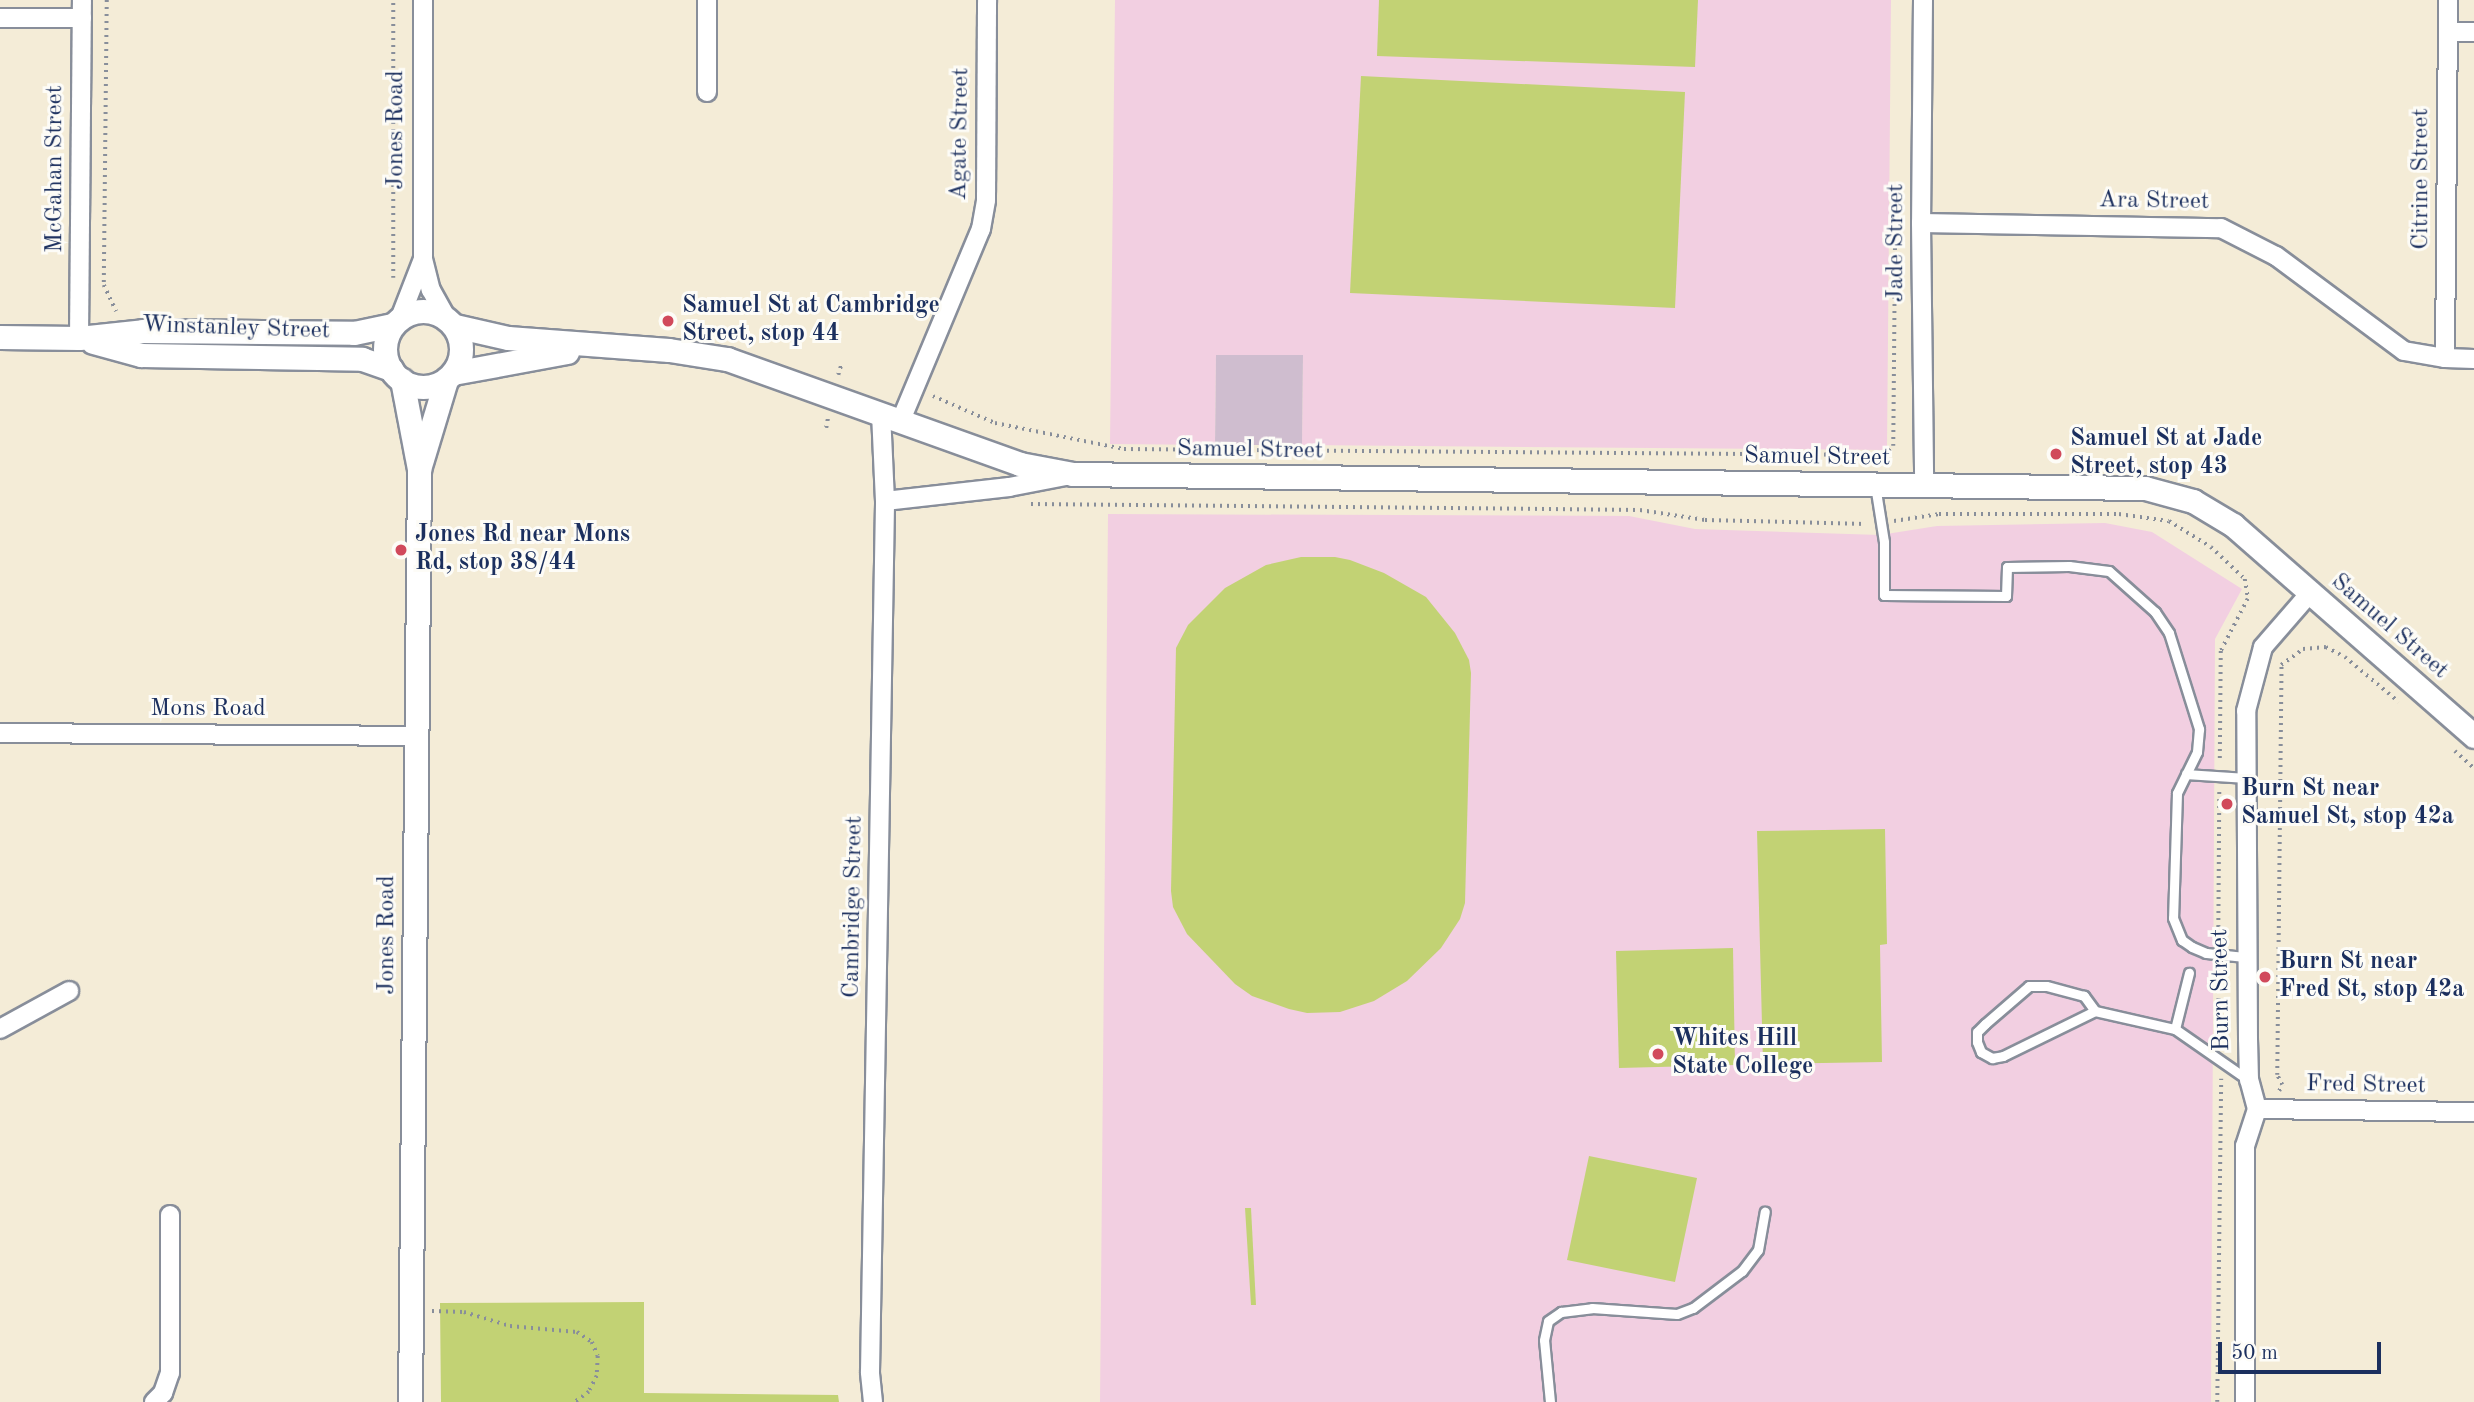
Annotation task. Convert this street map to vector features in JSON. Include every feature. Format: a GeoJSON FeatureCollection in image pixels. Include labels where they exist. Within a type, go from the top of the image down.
{"type":"FeatureCollection","features":[{"type":"Feature","properties":{"kind":"street","name":"McGahan Street"},"geometry":{"type":"LineString","coordinates":[[79,338],[82,0]]}},
{"type":"Feature","properties":{"kind":"street","name":"Jones Road"},"geometry":{"type":"LineString","coordinates":[[422,0],[423,259],[431,290],[451,322]]}},
{"type":"Feature","properties":{"kind":"street"},"geometry":{"type":"LineString","coordinates":[[707,0],[708,92]]}},
{"type":"Feature","properties":{"kind":"street","name":"Agate Street"},"geometry":{"type":"LineString","coordinates":[[891,416],[981,229],[986,200],[987,0]]}},
{"type":"Feature","properties":{"kind":"street","name":"Jade Street"},"geometry":{"type":"LineString","coordinates":[[1923,0],[1921,223],[1924,486]]}},
{"type":"Feature","properties":{"kind":"street","name":"Citrine Street"},"geometry":{"type":"LineString","coordinates":[[2445,358],[2448,0]]}},
{"type":"Feature","properties":{"kind":"street"},"geometry":{"type":"LineString","coordinates":[[0,18],[82,19]]}},
{"type":"Feature","properties":{"kind":"street"},"geometry":{"type":"LineString","coordinates":[[2448,32],[2474,32]]}},
{"type":"Feature","properties":{"kind":"street","name":"Ara Street"},"geometry":{"type":"LineString","coordinates":[[1921,223],[2221,228],[2276,256],[2404,351],[2445,358],[2474,359]]}},
{"type":"Feature","properties":{"kind":"street","name":"Jones Road"},"geometry":{"type":"LineString","coordinates":[[396,322],[423,259]]}},
{"type":"Feature","properties":{"kind":"street"},"geometry":{"type":"LineString","coordinates":[[415,311],[431,311],[451,322],[462,350],[449,377],[424,387],[396,375],[384,347],[396,322],[415,311]]}},
{"type":"Feature","properties":{"kind":"street","name":"Winstanley Street"},"geometry":{"type":"LineString","coordinates":[[0,337],[79,338],[144,331],[354,333],[396,322]]}},
{"type":"Feature","properties":{"kind":"street","name":"Samuel Street"},"geometry":{"type":"LineString","coordinates":[[451,322],[508,338],[598,347],[669,350],[727,359],[1020,464],[1073,474],[2127,487],[2167,493],[2193,501],[2233,526],[2474,736]]}},
{"type":"Feature","properties":{"kind":"street","name":"Winstanley Street"},"geometry":{"type":"LineString","coordinates":[[79,338],[141,355],[362,359],[396,375]]}},
{"type":"Feature","properties":{"kind":"street","name":"Samuel Street"},"geometry":{"type":"LineString","coordinates":[[449,377],[598,347]]}},
{"type":"Feature","properties":{"kind":"street","name":"Jones Road"},"geometry":{"type":"LineString","coordinates":[[396,375],[419,469],[410,1402]]}},
{"type":"Feature","properties":{"kind":"street","name":"Jones Road"},"geometry":{"type":"LineString","coordinates":[[419,469],[449,377]]}},
{"type":"Feature","properties":{"kind":"street","name":"Cambridge Street"},"geometry":{"type":"LineString","coordinates":[[873,1402],[870,1372],[885,501],[891,416]]}},
{"type":"Feature","properties":{"kind":"street","name":"Samuel Street"},"geometry":{"type":"LineString","coordinates":[[885,501],[1010,487],[1073,474]]}},
{"type":"Feature","properties":{"kind":"street","name":"Burn Street"},"geometry":{"type":"LineString","coordinates":[[2258,1109],[2249,1080],[2245,957],[2246,711],[2256,664],[2263,647],[2310,593]]}},
{"type":"Feature","properties":{"kind":"street","name":"Mons Road"},"geometry":{"type":"LineString","coordinates":[[0,733],[415,736]]}},
{"type":"Feature","properties":{"kind":"street"},"geometry":{"type":"LineString","coordinates":[[0,1029],[69,991]]}},
{"type":"Feature","properties":{"kind":"street"},"geometry":{"type":"LineString","coordinates":[[2245,1402],[2245,1146],[2258,1109]]}},
{"type":"Feature","properties":{"kind":"street","name":"Fred Street"},"geometry":{"type":"LineString","coordinates":[[2258,1109],[2474,1112]]}},
{"type":"Feature","properties":{"kind":"street"},"geometry":{"type":"LineString","coordinates":[[154,1402],[163,1393],[170,1373],[170,1215]]}},
{"type":"Feature","properties":{"kind":"lane"},"geometry":{"type":"LineString","coordinates":[[1875,485],[1881,523],[1884,595],[2006,596],[2007,567],[2069,566],[2109,571],[2136,592],[2155,612],[2169,633],[2199,729],[2197,752],[2177,793],[2173,918],[2182,940],[2206,953],[2245,957]]}},
{"type":"Feature","properties":{"kind":"lane"},"geometry":{"type":"LineString","coordinates":[[2186,774],[2246,778]]}},
{"type":"Feature","properties":{"kind":"lane"},"geometry":{"type":"LineString","coordinates":[[2175,1029],[2189,973]]}},
{"type":"Feature","properties":{"kind":"lane"},"geometry":{"type":"LineString","coordinates":[[2095,1011],[2084,996],[2046,986],[2029,986],[1985,1024],[1978,1032],[1977,1042],[1981,1052],[1992,1058],[2003,1056],[2095,1011],[2175,1029],[2249,1080]]}},
{"type":"Feature","properties":{"kind":"lane"},"geometry":{"type":"LineString","coordinates":[[1550,1402],[1544,1340],[1548,1321],[1561,1312],[1592,1308],[1677,1314],[1693,1308],[1742,1271],[1758,1250],[1765,1212]]}},
{"type":"Feature","properties":{"kind":"path"},"geometry":{"type":"LineString","coordinates":[[107,0],[104,285],[115,311],[128,312]]}},
{"type":"Feature","properties":{"kind":"path"},"geometry":{"type":"LineString","coordinates":[[393,0],[393,282]]}},
{"type":"Feature","properties":{"kind":"path"},"geometry":{"type":"LineString","coordinates":[[932,395],[995,423],[1124,449],[1884,455],[1893,446],[1895,230],[1921,223]]}},
{"type":"Feature","properties":{"kind":"path"},"geometry":{"type":"LineString","coordinates":[[1028,504],[1640,510],[1705,520],[1881,523],[1939,514],[2119,514],[2169,521],[2211,547],[2245,579],[2248,599],[2221,650],[2217,1402]]}},
{"type":"Feature","properties":{"kind":"path"},"geometry":{"type":"LineString","coordinates":[[2279,1091],[2282,1085],[2277,1075],[2281,665],[2302,649],[2326,647],[2345,657],[2401,705]]}},
{"type":"Feature","properties":{"kind":"path"},"geometry":{"type":"LineString","coordinates":[[2453,750],[2474,768]]}},
{"type":"Feature","properties":{"kind":"path"},"geometry":{"type":"LineString","coordinates":[[2271,1039],[2278,1039]]}},
{"type":"Feature","properties":{"kind":"path"},"geometry":{"type":"LineString","coordinates":[[411,1311],[464,1312],[510,1326],[577,1332],[592,1342],[598,1356],[597,1376],[589,1392],[575,1402]]}},
{"type":"Feature","properties":{"kind":"shaded area"},"geometry":{"type":"Polygon","coordinates":[[[1115,0],[1891,0],[1887,450],[1302,445],[1303,356],[1216,355],[1215,445],[1110,444],[1115,0]]]}},
{"type":"Feature","properties":{"kind":"shaded area"},"geometry":{"type":"Polygon","coordinates":[[[1216,355],[1303,355],[1302,445],[1215,445],[1216,355]]]}},
{"type":"Feature","properties":{"kind":"shaded area","name":"Whites Hill State College"},"geometry":{"type":"Polygon","coordinates":[[[1108,514],[1629,516],[1695,529],[1880,535],[1937,526],[2105,523],[2152,532],[2242,589],[2215,639],[2211,1402],[1100,1402],[1108,514]]]}},
{"type":"Feature","properties":{"kind":"green space"},"geometry":{"type":"Polygon","coordinates":[[[1379,0],[1698,0],[1695,67],[1377,56],[1379,0]]]}},
{"type":"Feature","properties":{"kind":"green space"},"geometry":{"type":"Polygon","coordinates":[[[1361,76],[1685,92],[1675,308],[1350,293],[1361,76]]]}},
{"type":"Feature","properties":{"kind":"green space"},"geometry":{"type":"Polygon","coordinates":[[[1301,557],[1350,560],[1384,573],[1426,597],[1455,633],[1469,660],[1471,673],[1465,903],[1460,919],[1441,948],[1407,981],[1374,1001],[1340,1012],[1307,1013],[1289,1009],[1252,996],[1235,984],[1187,934],[1173,907],[1171,891],[1176,648],[1188,625],[1225,588],[1266,565],[1301,557]]]}},
{"type":"Feature","properties":{"kind":"green space"},"geometry":{"type":"Polygon","coordinates":[[[1885,829],[1887,944],[1880,945],[1882,1062],[1763,1064],[1757,831],[1885,829]]]}},
{"type":"Feature","properties":{"kind":"green space"},"geometry":{"type":"Polygon","coordinates":[[[1733,948],[1735,1065],[1619,1068],[1616,951],[1733,948]]]}},
{"type":"Feature","properties":{"kind":"green space"},"geometry":{"type":"Polygon","coordinates":[[[1589,1156],[1697,1178],[1675,1282],[1567,1260],[1589,1156]]]}},
{"type":"Feature","properties":{"kind":"green space"},"geometry":{"type":"Polygon","coordinates":[[[1245,1208],[1251,1208],[1256,1305],[1251,1305],[1245,1208]]]}},
{"type":"Feature","properties":{"kind":"green space"},"geometry":{"type":"Polygon","coordinates":[[[644,1302],[644,1393],[838,1395],[839,1402],[441,1402],[440,1303],[644,1302]]]}},
{"type":"Feature","properties":{"kind":"place","name":"Samuel St at Cambridge Street, stop 44"},"geometry":{"type":"Point","coordinates":[668,321]}},
{"type":"Feature","properties":{"kind":"place","name":"Samuel St at Jade Street, stop 43"},"geometry":{"type":"Point","coordinates":[2056,454]}},
{"type":"Feature","properties":{"kind":"place","name":"Jones Rd near Mons Rd, stop 38/44"},"geometry":{"type":"Point","coordinates":[401,550]}},
{"type":"Feature","properties":{"kind":"place","name":"Burn St near Samuel St, stop 42a"},"geometry":{"type":"Point","coordinates":[2227,804]}},
{"type":"Feature","properties":{"kind":"place","name":"Burn St near Fred St, stop 42a"},"geometry":{"type":"Point","coordinates":[2265,977]}},
{"type":"Feature","properties":{"kind":"place","name":"Whites Hill State College"},"geometry":{"type":"Point","coordinates":[1658,1054]}}]}
